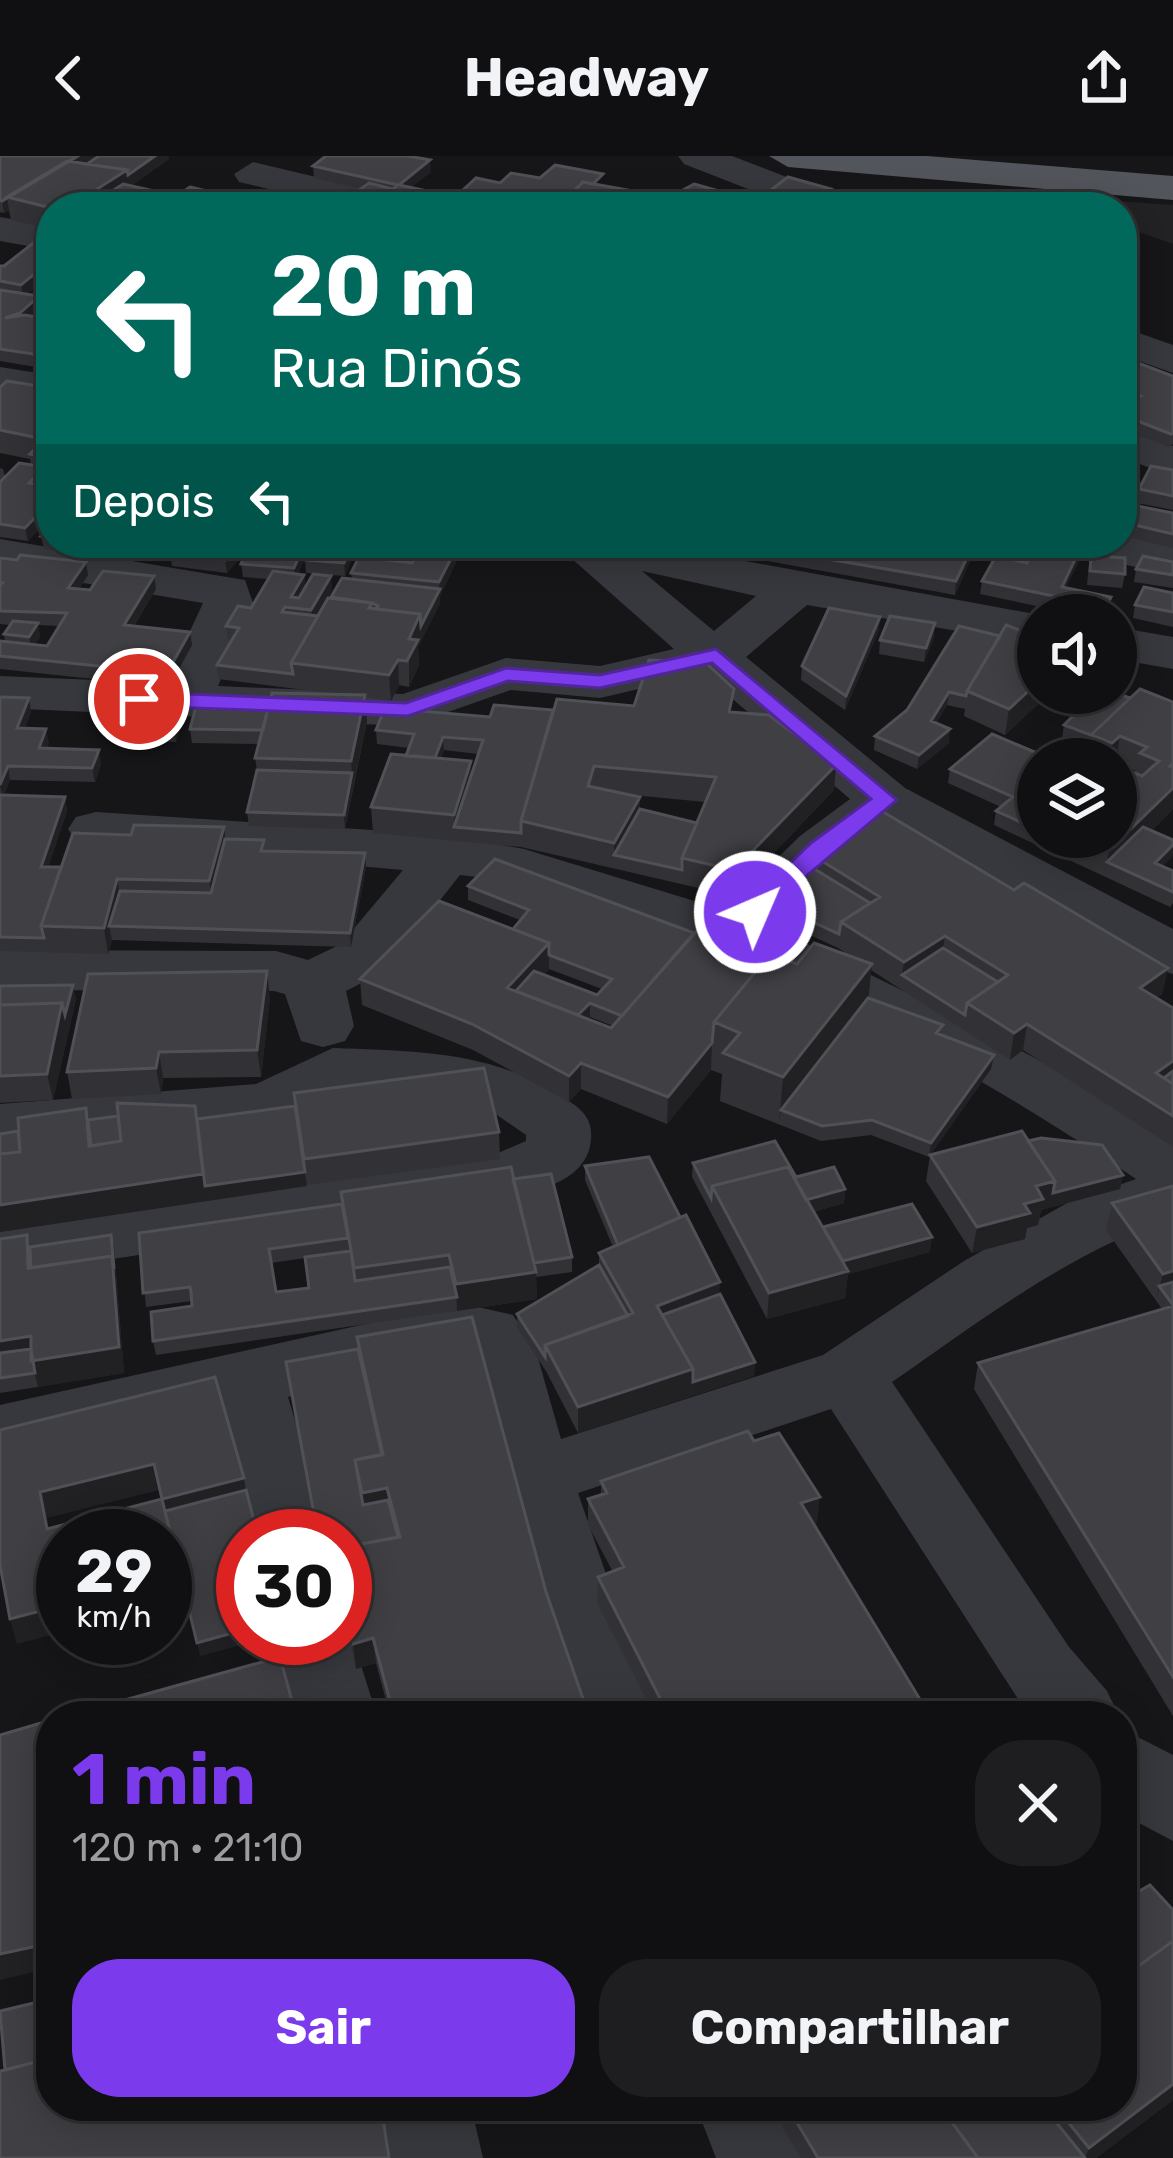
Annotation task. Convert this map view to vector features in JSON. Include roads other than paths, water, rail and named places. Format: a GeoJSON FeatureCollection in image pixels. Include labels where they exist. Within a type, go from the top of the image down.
{"type":"FeatureCollection","features":[{"type":"Feature","properties":{"kind":"main road"},"geometry":{"type":"LineString","coordinates":[[788,156],[1173,188]]}},
{"type":"Feature","properties":{"kind":"street"},"geometry":{"type":"LineString","coordinates":[[698,156],[791,192]]}},
{"type":"Feature","properties":{"kind":"street"},"geometry":{"type":"LineString","coordinates":[[253,174],[330,192]]}},
{"type":"Feature","properties":{"kind":"street"},"geometry":{"type":"LineString","coordinates":[[0,229],[36,235]]}},
{"type":"Feature","properties":{"kind":"street"},"geometry":{"type":"LineString","coordinates":[[1137,346],[1173,360]]}},
{"type":"Feature","properties":{"kind":"street"},"geometry":{"type":"LineString","coordinates":[[0,380],[36,386]]}},
{"type":"Feature","properties":{"kind":"street"},"geometry":{"type":"LineString","coordinates":[[1137,447],[1173,463]]}},
{"type":"Feature","properties":{"kind":"street"},"geometry":{"type":"LineString","coordinates":[[1137,553],[1173,561]]}},
{"type":"Feature","properties":{"kind":"street"},"geometry":{"type":"LineString","coordinates":[[0,554],[227,591],[229,603],[185,701]]}},
{"type":"Feature","properties":{"kind":"street"},"geometry":{"type":"LineString","coordinates":[[598,558],[885,800],[1173,954]]}},
{"type":"Feature","properties":{"kind":"street"},"geometry":{"type":"LineString","coordinates":[[652,558],[1017,626]]}},
{"type":"Feature","properties":{"kind":"street"},"geometry":{"type":"LineString","coordinates":[[0,692],[408,710],[506,674],[600,682],[716,656],[796,588]]}},
{"type":"Feature","properties":{"kind":"street"},"geometry":{"type":"LineString","coordinates":[[1137,656],[1168,674]]}},
{"type":"Feature","properties":{"kind":"street"},"geometry":{"type":"LineString","coordinates":[[735,933],[820,848],[885,800]]}},
{"type":"Feature","properties":{"kind":"street"},"geometry":{"type":"LineString","coordinates":[[96,829],[503,862],[735,933],[846,983],[1066,1101],[1173,1172]]}},
{"type":"Feature","properties":{"kind":"street"},"geometry":{"type":"LineString","coordinates":[[0,970],[276,971],[313,982],[362,958],[448,854]]}},
{"type":"Feature","properties":{"kind":"street"},"geometry":{"type":"LineString","coordinates":[[313,982],[333,1070]]}},
{"type":"Feature","properties":{"kind":"street"},"geometry":{"type":"LineString","coordinates":[[0,1126],[268,1105],[333,1070],[475,1079],[544,1111],[560,1126],[562,1141],[557,1154],[510,1175],[0,1251]]}},
{"type":"Feature","properties":{"kind":"street"},"geometry":{"type":"LineString","coordinates":[[535,1477],[848,1375],[989,1279],[1093,1219],[1173,1192]]}},
{"type":"Feature","properties":{"kind":"street"},"geometry":{"type":"LineString","coordinates":[[0,1434],[460,1330],[488,1334],[500,1351],[535,1477],[609,1701]]}},
{"type":"Feature","properties":{"kind":"street"},"geometry":{"type":"LineString","coordinates":[[848,1375],[1041,1671],[1066,1701]]}},
{"type":"Feature","properties":{"kind":"street"},"geometry":{"type":"LineString","coordinates":[[246,1376],[284,1509]]}},
{"type":"Feature","properties":{"kind":"street"},"geometry":{"type":"LineString","coordinates":[[324,1665],[332,1701]]}},
{"type":"Feature","properties":{"kind":"street"},"geometry":{"type":"LineString","coordinates":[[1137,1777],[1173,1803]]}},
{"type":"Feature","properties":{"kind":"street"},"geometry":{"type":"LineString","coordinates":[[428,2121],[436,2158]]}},
{"type":"Feature","properties":{"kind":"street"},"geometry":{"type":"LineString","coordinates":[[748,2121],[763,2158]]}}]}
